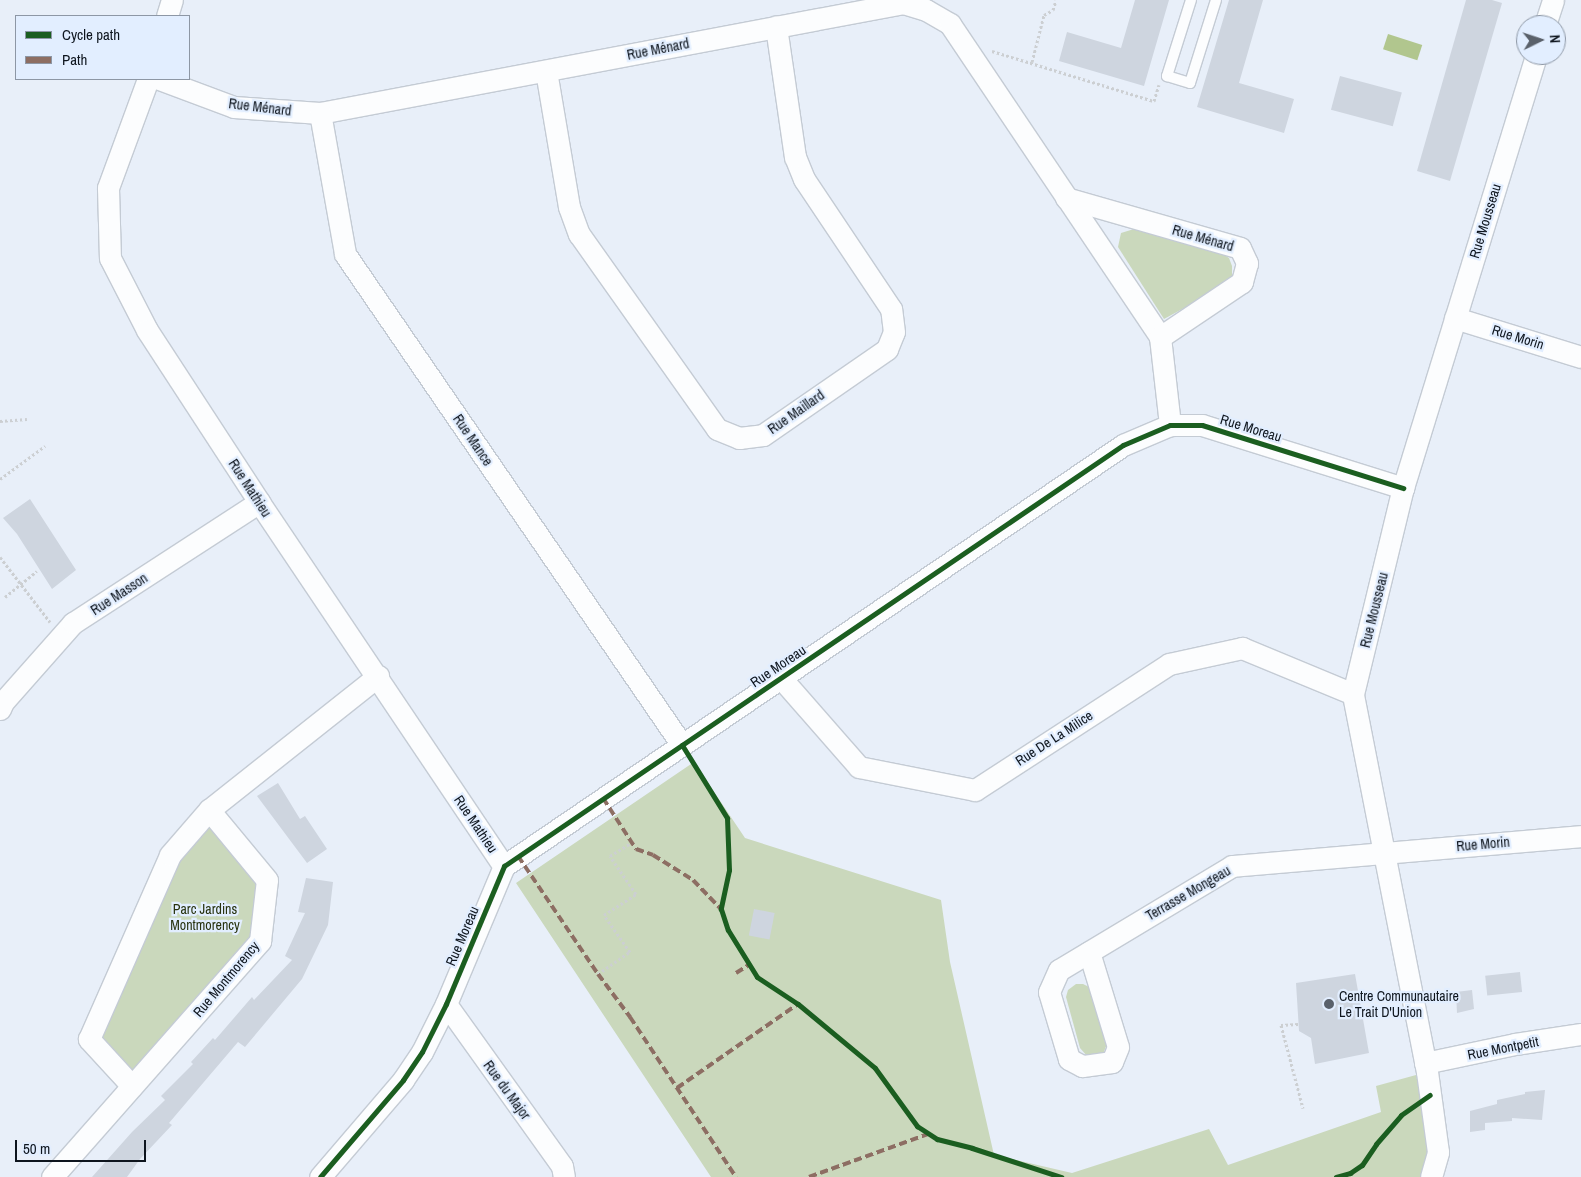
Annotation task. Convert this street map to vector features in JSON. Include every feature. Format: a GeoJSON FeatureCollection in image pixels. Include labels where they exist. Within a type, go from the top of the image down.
{"type":"FeatureCollection","features":[{"type":"Feature","properties":{"kind":"street"},"geometry":{"type":"LineString","coordinates":[[167,15],[172,0]]}},
{"type":"Feature","properties":{"kind":"street"},"geometry":{"type":"LineString","coordinates":[[1548,15],[1553,0]]}},
{"type":"Feature","properties":{"kind":"street","name":"Rue Ménard"},"geometry":{"type":"LineString","coordinates":[[162,80],[234,107],[320,113],[903,2],[926,10],[950,24],[1160,337],[1170,425]]}},
{"type":"Feature","properties":{"kind":"street","name":"Rue Maillard"},"geometry":{"type":"LineString","coordinates":[[546,70],[569,207],[579,234],[717,429],[739,438],[763,435],[886,349],[894,332],[891,309],[804,179],[795,157],[776,26]]}},
{"type":"Feature","properties":{"kind":"street","name":"Rue Mousseau"},"geometry":{"type":"LineString","coordinates":[[1431,1177],[1438,1152],[1425,1063],[1354,694],[1403,488],[1533,65]]}},
{"type":"Feature","properties":{"kind":"street","name":"Rue Mathieu"},"geometry":{"type":"LineString","coordinates":[[148,80],[108,188],[110,258],[147,330],[504,866]]}},
{"type":"Feature","properties":{"kind":"street","name":"Rue Mance"},"geometry":{"type":"LineString","coordinates":[[320,113],[345,254],[682,745]]}},
{"type":"Feature","properties":{"kind":"street","name":"Rue Ménard"},"geometry":{"type":"LineString","coordinates":[[1066,198],[1240,248],[1247,263],[1242,282],[1160,337]]}},
{"type":"Feature","properties":{"kind":"street","name":"Rue Morin"},"geometry":{"type":"LineString","coordinates":[[1455,318],[1581,356]]}},
{"type":"Feature","properties":{"kind":"street","name":"Rue Moreau"},"geometry":{"type":"LineString","coordinates":[[320,1177],[403,1080],[422,1052],[446,1004],[504,866],[1123,445],[1170,425],[1202,424],[1403,488]]}},
{"type":"Feature","properties":{"kind":"street","name":"Rue Masson"},"geometry":{"type":"LineString","coordinates":[[0,709],[3,702],[73,623],[260,502]]}},
{"type":"Feature","properties":{"kind":"street","name":"Rue De La Milice"},"geometry":{"type":"LineString","coordinates":[[781,678],[859,767],[975,790],[1169,664],[1242,648],[1354,694]]}},
{"type":"Feature","properties":{"kind":"street"},"geometry":{"type":"LineString","coordinates":[[132,1086],[89,1039],[170,855],[209,810],[378,676]]}},
{"type":"Feature","properties":{"kind":"street","name":"Rue Montmorency"},"geometry":{"type":"LineString","coordinates":[[52,1177],[260,941],[266,880],[209,810]]}},
{"type":"Feature","properties":{"kind":"street","name":"Rue Morin"},"geometry":{"type":"LineString","coordinates":[[1385,852],[1581,836]]}},
{"type":"Feature","properties":{"kind":"street","name":"Terrasse Mongeau"},"geometry":{"type":"LineString","coordinates":[[1089,952],[1118,1047],[1112,1062],[1082,1066],[1069,1059],[1049,992],[1059,970],[1232,866],[1385,852]]}},
{"type":"Feature","properties":{"kind":"street","name":"Rue du Major"},"geometry":{"type":"LineString","coordinates":[[446,1004],[562,1166],[564,1177]]}},
{"type":"Feature","properties":{"kind":"street","name":"Rue Montpetit"},"geometry":{"type":"LineString","coordinates":[[1425,1063],[1515,1044],[1581,1034]]}},
{"type":"Feature","properties":{"kind":"lane"},"geometry":{"type":"LineString","coordinates":[[1191,0],[1167,76],[1190,83],[1216,0]]}},
{"type":"Feature","properties":{"kind":"path"},"geometry":{"type":"LineString","coordinates":[[1032,62],[1044,15],[1053,10],[1056,0]]}},
{"type":"Feature","properties":{"kind":"path"},"geometry":{"type":"LineString","coordinates":[[963,44],[1032,62],[1154,101],[1159,82]]}},
{"type":"Feature","properties":{"kind":"path"},"geometry":{"type":"LineString","coordinates":[[0,421],[27,419]]}},
{"type":"Feature","properties":{"kind":"path"},"geometry":{"type":"LineString","coordinates":[[0,479],[45,446]]}},
{"type":"Feature","properties":{"kind":"path"},"geometry":{"type":"LineString","coordinates":[[0,557],[62,636]]}},
{"type":"Feature","properties":{"kind":"path"},"geometry":{"type":"LineString","coordinates":[[4,597],[22,585],[37,571]]}},
{"type":"Feature","properties":{"kind":"path"},"geometry":{"type":"LineString","coordinates":[[598,974],[630,952],[604,915],[636,894],[610,856],[632,842]]}},
{"type":"Feature","properties":{"kind":"path"},"geometry":{"type":"LineString","coordinates":[[1298,1024],[1281,1025],[1303,1108]]}},
{"type":"Feature","properties":{"kind":"green space"},"geometry":{"type":"Polygon","coordinates":[[[1134,229],[1223,254],[1229,258],[1232,266],[1232,279],[1228,284],[1164,319],[1118,247],[1121,233],[1134,229]]]}},
{"type":"Feature","properties":{"kind":"green space"},"geometry":{"type":"Polygon","coordinates":[[[694,762],[745,838],[941,900],[950,962],[994,1155],[1072,1173],[1209,1129],[1228,1165],[1381,1112],[1376,1086],[1416,1075],[1433,1152],[1426,1177],[711,1177],[516,883],[694,762]]]}},
{"type":"Feature","properties":{"kind":"green space","name":"Parc Jardins Montmorency"},"geometry":{"type":"Polygon","coordinates":[[[209,810],[267,880],[260,941],[132,1086],[89,1039],[170,855],[209,810]]]}},
{"type":"Feature","properties":{"kind":"green space"},"geometry":{"type":"Polygon","coordinates":[[[1076,984],[1083,984],[1089,987],[1107,1044],[1103,1054],[1087,1056],[1080,1048],[1066,997],[1068,990],[1076,984]]]}},
{"type":"Feature","properties":{"kind":"shaded area"},"geometry":{"type":"Polygon","coordinates":[[[1388,34],[1422,45],[1417,60],[1383,49],[1388,34]]]}},
{"type":"Feature","properties":{"kind":"building"},"geometry":{"type":"Polygon","coordinates":[[[1135,0],[1169,0],[1144,86],[1059,61],[1067,32],[1121,48],[1135,0]]]}},
{"type":"Feature","properties":{"kind":"building"},"geometry":{"type":"Polygon","coordinates":[[[1229,0],[1263,0],[1239,83],[1294,99],[1284,133],[1197,107],[1229,0]]]}},
{"type":"Feature","properties":{"kind":"building"},"geometry":{"type":"Polygon","coordinates":[[[1466,0],[1492,0],[1502,3],[1450,181],[1417,171],[1466,0]]]}},
{"type":"Feature","properties":{"kind":"building"},"geometry":{"type":"Polygon","coordinates":[[[1340,76],[1402,93],[1393,126],[1331,110],[1340,76]]]}},
{"type":"Feature","properties":{"kind":"building"},"geometry":{"type":"Polygon","coordinates":[[[30,499],[76,570],[52,589],[17,534],[3,518],[30,499]]]}},
{"type":"Feature","properties":{"kind":"building"},"geometry":{"type":"Polygon","coordinates":[[[278,783],[300,819],[305,816],[327,849],[307,863],[257,796],[278,783]]]}},
{"type":"Feature","properties":{"kind":"building"},"geometry":{"type":"Polygon","coordinates":[[[306,878],[333,882],[328,925],[302,979],[245,1047],[238,1042],[169,1123],[172,1125],[140,1159],[127,1177],[92,1177],[132,1132],[165,1100],[161,1096],[193,1064],[191,1062],[213,1038],[215,1040],[252,997],[254,1000],[292,960],[285,956],[305,913],[298,912],[306,878]]]}},
{"type":"Feature","properties":{"kind":"building"},"geometry":{"type":"Polygon","coordinates":[[[754,909],[775,913],[769,940],[749,936],[754,909]]]}},
{"type":"Feature","properties":{"kind":"building"},"geometry":{"type":"Polygon","coordinates":[[[1520,972],[1522,992],[1487,996],[1485,976],[1520,972]]]}},
{"type":"Feature","properties":{"kind":"building","name":"Centre Communautaire Le Trait D'Union"},"geometry":{"type":"Polygon","coordinates":[[[1355,974],[1369,1053],[1315,1064],[1311,1038],[1299,1031],[1296,983],[1355,974]]]}},
{"type":"Feature","properties":{"kind":"building"},"geometry":{"type":"Polygon","coordinates":[[[1472,990],[1474,1009],[1457,1013],[1456,992],[1472,990]]]}},
{"type":"Feature","properties":{"kind":"building"},"geometry":{"type":"Polygon","coordinates":[[[1545,1090],[1542,1120],[1512,1118],[1512,1121],[1485,1123],[1485,1130],[1470,1132],[1470,1111],[1497,1104],[1497,1100],[1525,1094],[1525,1092],[1545,1090]]]}},
{"type":"Feature","properties":{"kind":"marked path"},"geometry":{"type":"LineString","coordinates":[[603,798],[636,849],[653,855],[693,880],[721,909]]}},
{"type":"Feature","properties":{"kind":"marked path"},"geometry":{"type":"LineString","coordinates":[[518,856],[598,974],[630,1017],[736,1177]]}},
{"type":"Feature","properties":{"kind":"marked path"},"geometry":{"type":"LineString","coordinates":[[736,973],[749,965]]}},
{"type":"Feature","properties":{"kind":"marked path"},"geometry":{"type":"LineString","coordinates":[[677,1088],[798,1004]]}},
{"type":"Feature","properties":{"kind":"marked path"},"geometry":{"type":"LineString","coordinates":[[809,1177],[928,1134]]}},
{"type":"Feature","properties":{"kind":"cycle path"},"geometry":{"type":"LineString","coordinates":[[320,1177],[403,1080],[422,1052],[446,1004],[504,866],[1123,445],[1170,425],[1202,425],[1403,488]]}},
{"type":"Feature","properties":{"kind":"cycle path"},"geometry":{"type":"LineString","coordinates":[[682,745],[727,818],[729,870],[721,909],[728,930],[757,977],[798,1004],[875,1068],[917,1126],[937,1139],[972,1148],[1061,1177]]}},
{"type":"Feature","properties":{"kind":"cycle path"},"geometry":{"type":"LineString","coordinates":[[1336,1177],[1350,1173],[1362,1165],[1376,1144],[1401,1115],[1430,1095]]}},
{"type":"Feature","properties":{"kind":"place","name":"Centre Communautaire Le Trait D'Union"},"geometry":{"type":"Point","coordinates":[1329,1004]}}]}
